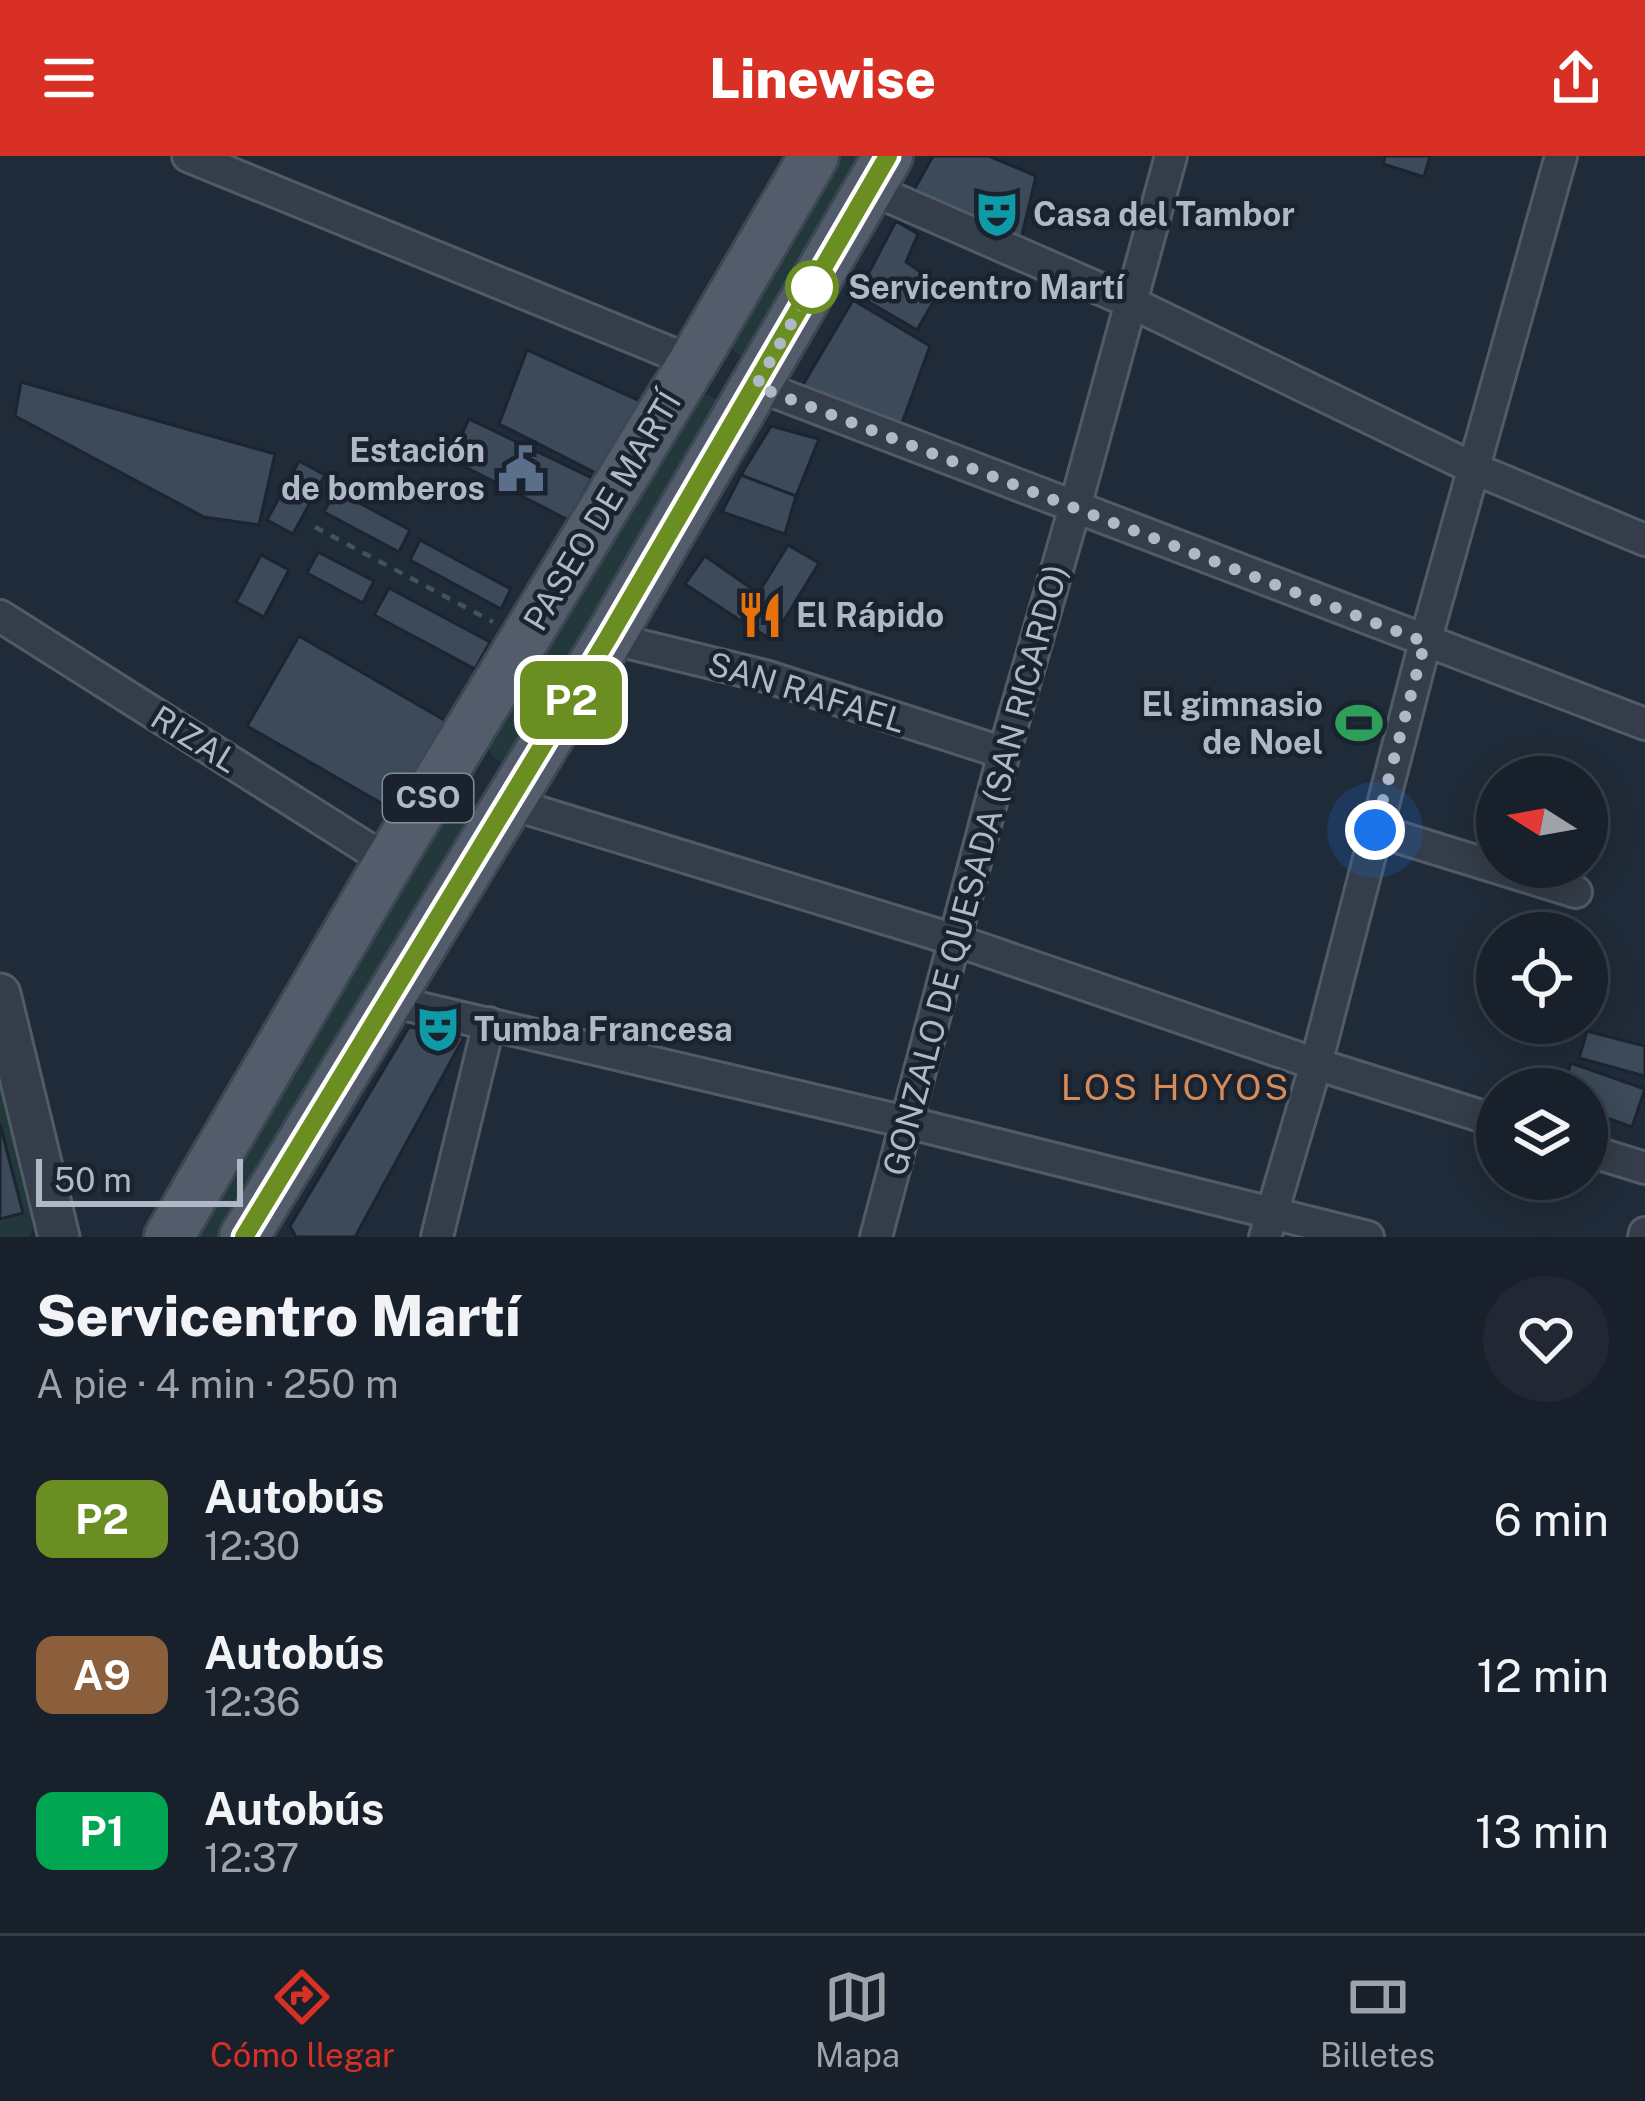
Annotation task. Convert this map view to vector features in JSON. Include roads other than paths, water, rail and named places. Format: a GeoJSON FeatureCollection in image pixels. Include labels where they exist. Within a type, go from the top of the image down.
{"type":"FeatureCollection","features":[{"type":"Feature","properties":{"kind":"main road","name":"PASEO DE MARTÍ"},"geometry":{"type":"LineString","coordinates":[[169,1237],[389,862],[693,362],[807,158]]}},
{"type":"Feature","properties":{"kind":"main road","name":"PASEO DE MARTÍ"},"geometry":{"type":"LineString","coordinates":[[244,1237],[608,638],[879,172]]}},
{"type":"Feature","properties":{"kind":"main road"},"geometry":{"type":"LineString","coordinates":[[693,362],[756,386]]}},
{"type":"Feature","properties":{"kind":"street"},"geometry":{"type":"LineString","coordinates":[[188,156],[693,362]]}},
{"type":"Feature","properties":{"kind":"street","name":"GONZALO DE QUESADA (SAN RICARDO)"},"geometry":{"type":"LineString","coordinates":[[876,1237],[1004,753],[1171,156]]}},
{"type":"Feature","properties":{"kind":"street"},"geometry":{"type":"LineString","coordinates":[[1268,1226],[1561,156]]}},
{"type":"Feature","properties":{"kind":"street"},"geometry":{"type":"LineString","coordinates":[[879,172],[1130,302],[1475,469],[1645,540]]}},
{"type":"Feature","properties":{"kind":"street"},"geometry":{"type":"LineString","coordinates":[[756,386],[1645,724]]}},
{"type":"Feature","properties":{"kind":"street","name":"RIZAL"},"geometry":{"type":"LineString","coordinates":[[0,616],[389,862]]}},
{"type":"Feature","properties":{"kind":"street","name":"SAN RAFAEL"},"geometry":{"type":"LineString","coordinates":[[608,638],[765,676],[1004,753]]}},
{"type":"Feature","properties":{"kind":"street"},"geometry":{"type":"LineString","coordinates":[[509,802],[955,940],[1476,1114]]}},
{"type":"Feature","properties":{"kind":"street"},"geometry":{"type":"LineString","coordinates":[[1375,830],[1576,892]]}},
{"type":"Feature","properties":{"kind":"street"},"geometry":{"type":"LineString","coordinates":[[0,994],[58,1237]]}},
{"type":"Feature","properties":{"kind":"street"},"geometry":{"type":"LineString","coordinates":[[386,1000],[906,1122],[1268,1226],[1368,1237]]}},
{"type":"Feature","properties":{"kind":"street"},"geometry":{"type":"LineString","coordinates":[[437,1237],[489,1023]]}},
{"type":"Feature","properties":{"kind":"street"},"geometry":{"type":"LineString","coordinates":[[1608,1157],[1645,1168]]}},
{"type":"Feature","properties":{"kind":"place","name":"Casa del Tambor"},"geometry":{"type":"Point","coordinates":[997,214]}},
{"type":"Feature","properties":{"kind":"place","name":"Servicentro Martí"},"geometry":{"type":"Point","coordinates":[812,287]}},
{"type":"Feature","properties":{"kind":"place","name":"Estación de bomberos"},"geometry":{"type":"Point","coordinates":[521,469]}},
{"type":"Feature","properties":{"kind":"place","name":"El Rápido"},"geometry":{"type":"Point","coordinates":[760,615]}},
{"type":"Feature","properties":{"kind":"place","name":"El gimnasio de Noel"},"geometry":{"type":"Point","coordinates":[1359,723]}},
{"type":"Feature","properties":{"kind":"place","name":"Tumba Francesa"},"geometry":{"type":"Point","coordinates":[438,1029]}},
{"type":"Feature","properties":{"kind":"district","name":"LOS HOYOS"},"geometry":{"type":"Point","coordinates":[1176,1087]}}]}
